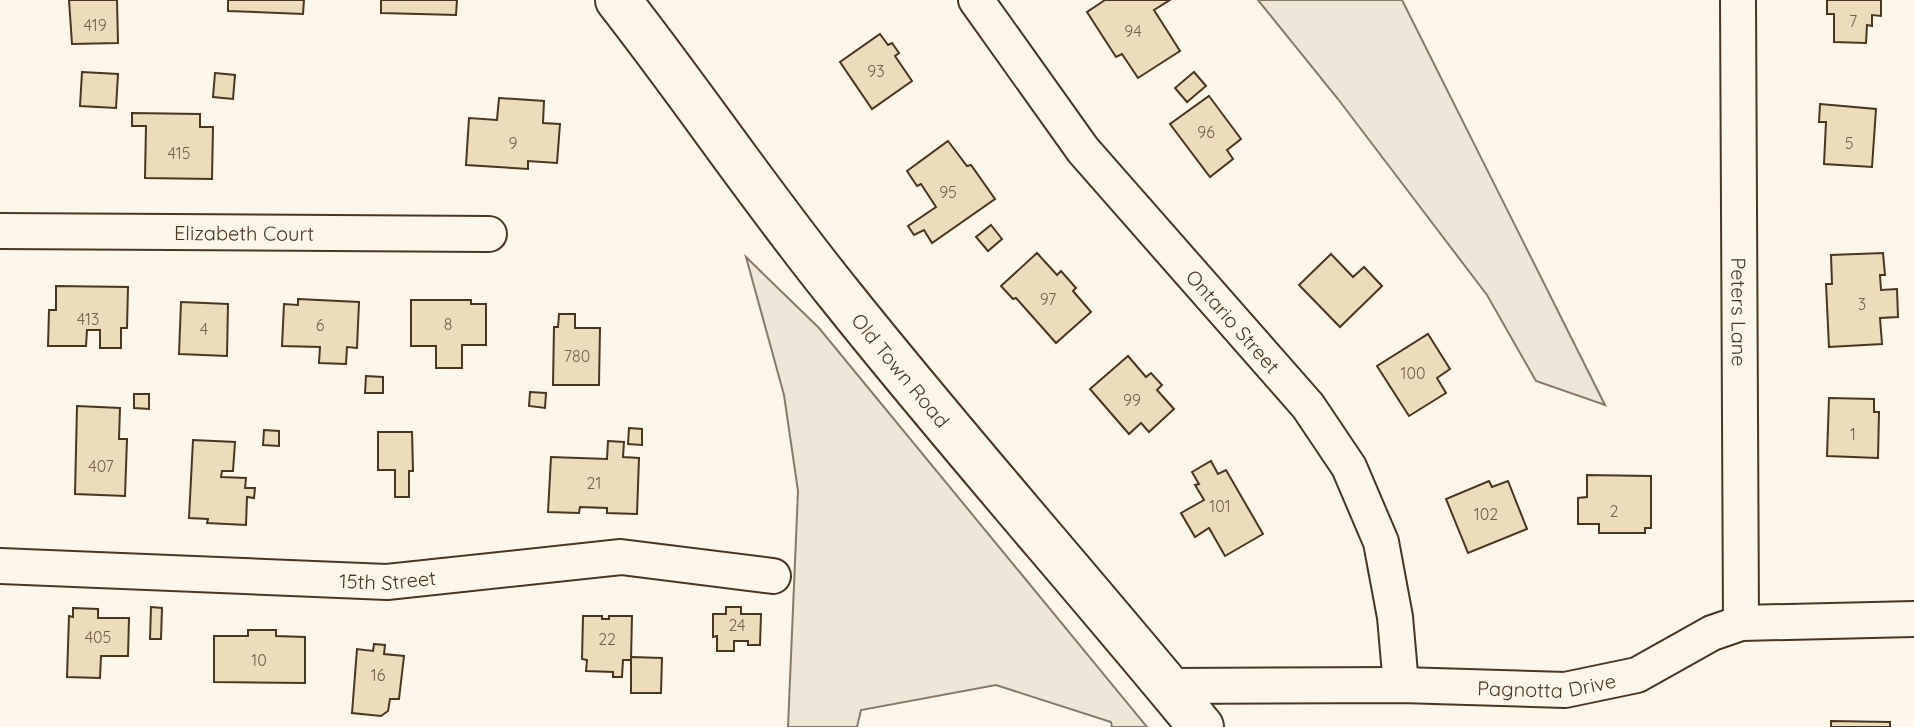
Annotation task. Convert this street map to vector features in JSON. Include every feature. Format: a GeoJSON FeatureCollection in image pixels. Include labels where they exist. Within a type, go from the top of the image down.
{"type":"FeatureCollection","features":[{"type":"Feature","properties":{"kind":"main road","name":"Old Town Road"},"geometry":{"type":"LineString","coordinates":[[618,0],[839,295],[1201,727]]}},
{"type":"Feature","properties":{"kind":"street","name":"Ontario Street"},"geometry":{"type":"LineString","coordinates":[[976,0],[1083,150],[1308,406],[1349,467],[1381,542],[1395,617],[1401,685]]}},
{"type":"Feature","properties":{"kind":"street","name":"Peters Lane"},"geometry":{"type":"LineString","coordinates":[[1738,0],[1741,623]]}},
{"type":"Feature","properties":{"kind":"street","name":"Elizabeth Court"},"geometry":{"type":"LineString","coordinates":[[0,231],[489,234]]}},
{"type":"Feature","properties":{"kind":"street","name":"15th Street"},"geometry":{"type":"LineString","coordinates":[[0,566],[387,582],[621,557],[773,576]]}},
{"type":"Feature","properties":{"kind":"street","name":"Pagnotta Drive"},"geometry":{"type":"LineString","coordinates":[[1167,686],[1401,685],[1565,690],[1637,675],[1712,633],[1741,623],[1914,619]]}},
{"type":"Feature","properties":{"kind":"shaded area"},"geometry":{"type":"Polygon","coordinates":[[[1258,0],[1402,0],[1605,405],[1536,381],[1487,295],[1338,99],[1258,0]]]}},
{"type":"Feature","properties":{"kind":"shaded area"},"geometry":{"type":"Polygon","coordinates":[[[746,257],[819,328],[1147,727],[1112,727],[1111,722],[996,685],[861,710],[857,727],[788,727],[798,491],[784,395],[746,257]]]}},
{"type":"Feature","properties":{"kind":"building"},"geometry":{"type":"Polygon","coordinates":[[[69,0],[117,0],[118,43],[72,44],[69,0]]]}},
{"type":"Feature","properties":{"kind":"building"},"geometry":{"type":"Polygon","coordinates":[[[228,0],[304,0],[303,14],[228,11],[228,0]]]}},
{"type":"Feature","properties":{"kind":"building"},"geometry":{"type":"Polygon","coordinates":[[[381,0],[457,0],[456,15],[381,13],[381,0]]]}},
{"type":"Feature","properties":{"kind":"building"},"geometry":{"type":"Polygon","coordinates":[[[1105,0],[1170,0],[1154,10],[1180,51],[1138,78],[1122,54],[1116,57],[1087,12],[1105,0]]]}},
{"type":"Feature","properties":{"kind":"building"},"geometry":{"type":"Polygon","coordinates":[[[1827,0],[1881,0],[1881,16],[1872,15],[1872,26],[1867,25],[1866,43],[1834,42],[1834,14],[1827,14],[1827,0]]]}},
{"type":"Feature","properties":{"kind":"building"},"geometry":{"type":"Polygon","coordinates":[[[880,34],[899,53],[895,56],[912,81],[872,109],[840,62],[880,34]]]}},
{"type":"Feature","properties":{"kind":"building"},"geometry":{"type":"Polygon","coordinates":[[[82,72],[118,74],[116,108],[80,106],[82,72]]]}},
{"type":"Feature","properties":{"kind":"building"},"geometry":{"type":"Polygon","coordinates":[[[1194,72],[1206,86],[1187,102],[1175,88],[1194,72]]]}},
{"type":"Feature","properties":{"kind":"building"},"geometry":{"type":"Polygon","coordinates":[[[215,73],[235,75],[233,99],[213,97],[215,73]]]}},
{"type":"Feature","properties":{"kind":"building"},"geometry":{"type":"Polygon","coordinates":[[[1209,96],[1241,139],[1227,150],[1233,159],[1210,177],[1170,124],[1209,96]]]}},
{"type":"Feature","properties":{"kind":"building"},"geometry":{"type":"Polygon","coordinates":[[[499,98],[544,101],[543,123],[560,124],[557,163],[528,161],[528,169],[466,165],[469,118],[497,120],[499,98]]]}},
{"type":"Feature","properties":{"kind":"building"},"geometry":{"type":"Polygon","coordinates":[[[1820,104],[1876,109],[1872,167],[1824,164],[1826,122],[1819,122],[1820,104]]]}},
{"type":"Feature","properties":{"kind":"building"},"geometry":{"type":"Polygon","coordinates":[[[132,113],[200,114],[200,127],[213,127],[212,179],[145,178],[146,126],[132,126],[132,113]]]}},
{"type":"Feature","properties":{"kind":"building"},"geometry":{"type":"Polygon","coordinates":[[[948,141],[967,166],[971,165],[995,199],[932,243],[924,230],[914,235],[908,226],[936,207],[921,184],[917,186],[907,171],[948,141]]]}},
{"type":"Feature","properties":{"kind":"building"},"geometry":{"type":"Polygon","coordinates":[[[991,225],[1002,239],[988,251],[976,237],[991,225]]]}},
{"type":"Feature","properties":{"kind":"building"},"geometry":{"type":"Polygon","coordinates":[[[1037,253],[1057,275],[1061,271],[1091,312],[1056,343],[1016,298],[1013,299],[1001,286],[1037,253]]]}},
{"type":"Feature","properties":{"kind":"building"},"geometry":{"type":"Polygon","coordinates":[[[1883,253],[1885,275],[1880,275],[1881,290],[1897,289],[1898,317],[1880,318],[1882,344],[1829,347],[1826,284],[1832,284],[1831,255],[1883,253]]]}},
{"type":"Feature","properties":{"kind":"building"},"geometry":{"type":"Polygon","coordinates":[[[1331,254],[1353,277],[1364,267],[1382,286],[1340,327],[1299,285],[1331,254]]]}},
{"type":"Feature","properties":{"kind":"building"},"geometry":{"type":"Polygon","coordinates":[[[56,286],[128,287],[127,328],[121,328],[121,348],[100,348],[100,330],[87,330],[86,346],[48,346],[49,310],[56,310],[56,286]]]}},
{"type":"Feature","properties":{"kind":"building"},"geometry":{"type":"Polygon","coordinates":[[[298,299],[359,302],[357,348],[347,347],[346,364],[319,363],[320,347],[282,346],[284,304],[298,305],[298,299]]]}},
{"type":"Feature","properties":{"kind":"building"},"geometry":{"type":"Polygon","coordinates":[[[411,300],[471,300],[471,304],[486,304],[486,345],[462,345],[462,368],[436,368],[436,346],[411,346],[411,300]]]}},
{"type":"Feature","properties":{"kind":"building"},"geometry":{"type":"Polygon","coordinates":[[[181,302],[228,304],[227,356],[179,354],[181,302]]]}},
{"type":"Feature","properties":{"kind":"building"},"geometry":{"type":"Polygon","coordinates":[[[559,314],[575,314],[575,328],[600,328],[599,385],[553,385],[554,327],[558,327],[559,314]]]}},
{"type":"Feature","properties":{"kind":"building"},"geometry":{"type":"Polygon","coordinates":[[[1428,334],[1450,369],[1437,378],[1446,393],[1409,416],[1377,366],[1428,334]]]}},
{"type":"Feature","properties":{"kind":"building"},"geometry":{"type":"Polygon","coordinates":[[[1128,356],[1146,377],[1151,373],[1162,385],[1157,390],[1174,409],[1149,432],[1141,423],[1129,434],[1090,389],[1128,356]]]}},
{"type":"Feature","properties":{"kind":"building"},"geometry":{"type":"Polygon","coordinates":[[[366,376],[383,377],[383,393],[365,393],[366,376]]]}},
{"type":"Feature","properties":{"kind":"building"},"geometry":{"type":"Polygon","coordinates":[[[530,392],[546,393],[545,408],[529,406],[530,392]]]}},
{"type":"Feature","properties":{"kind":"building"},"geometry":{"type":"Polygon","coordinates":[[[134,394],[149,394],[149,409],[134,408],[134,394]]]}},
{"type":"Feature","properties":{"kind":"building"},"geometry":{"type":"Polygon","coordinates":[[[1829,398],[1874,399],[1874,412],[1879,412],[1878,458],[1827,456],[1829,398]]]}},
{"type":"Feature","properties":{"kind":"building"},"geometry":{"type":"Polygon","coordinates":[[[77,406],[120,408],[119,439],[127,439],[125,496],[75,494],[77,406]]]}},
{"type":"Feature","properties":{"kind":"building"},"geometry":{"type":"Polygon","coordinates":[[[629,428],[642,429],[642,445],[628,444],[629,428]]]}},
{"type":"Feature","properties":{"kind":"building"},"geometry":{"type":"Polygon","coordinates":[[[264,430],[279,431],[279,446],[263,445],[264,430]]]}},
{"type":"Feature","properties":{"kind":"building"},"geometry":{"type":"Polygon","coordinates":[[[378,432],[412,432],[413,471],[409,471],[409,497],[395,497],[395,470],[378,470],[378,432]]]}},
{"type":"Feature","properties":{"kind":"building"},"geometry":{"type":"Polygon","coordinates":[[[193,440],[235,442],[233,471],[222,471],[221,477],[246,478],[245,488],[255,488],[254,498],[247,497],[246,525],[207,523],[208,519],[189,518],[193,440]]]}},
{"type":"Feature","properties":{"kind":"building"},"geometry":{"type":"Polygon","coordinates":[[[608,441],[624,442],[623,457],[639,458],[637,514],[607,513],[607,508],[580,507],[579,513],[548,512],[551,457],[607,459],[608,441]]]}},
{"type":"Feature","properties":{"kind":"building"},"geometry":{"type":"Polygon","coordinates":[[[1211,461],[1218,474],[1226,470],[1263,534],[1225,556],[1209,528],[1195,537],[1181,513],[1204,500],[1192,472],[1211,461]]]}},
{"type":"Feature","properties":{"kind":"building"},"geometry":{"type":"Polygon","coordinates":[[[1587,475],[1651,476],[1651,528],[1645,528],[1645,533],[1599,533],[1599,524],[1578,524],[1578,498],[1587,497],[1587,475]]]}},
{"type":"Feature","properties":{"kind":"building"},"geometry":{"type":"Polygon","coordinates":[[[1489,481],[1492,487],[1508,481],[1527,529],[1468,553],[1446,499],[1489,481]]]}},
{"type":"Feature","properties":{"kind":"building"},"geometry":{"type":"Polygon","coordinates":[[[151,607],[162,608],[161,639],[150,639],[151,607]]]}},
{"type":"Feature","properties":{"kind":"building"},"geometry":{"type":"Polygon","coordinates":[[[726,607],[741,607],[741,614],[761,614],[760,645],[734,641],[734,651],[717,651],[717,636],[713,637],[713,614],[726,614],[726,607]]]}},
{"type":"Feature","properties":{"kind":"building"},"geometry":{"type":"Polygon","coordinates":[[[73,608],[98,609],[98,618],[129,618],[128,656],[101,656],[100,678],[67,677],[69,616],[73,617],[73,608]]]}},
{"type":"Feature","properties":{"kind":"building"},"geometry":{"type":"Polygon","coordinates":[[[583,616],[609,619],[609,616],[632,616],[631,660],[623,660],[622,677],[613,677],[613,672],[586,671],[587,660],[582,659],[583,616]]]}},
{"type":"Feature","properties":{"kind":"building"},"geometry":{"type":"Polygon","coordinates":[[[248,630],[276,630],[276,636],[305,637],[305,683],[214,682],[214,636],[248,636],[248,630]]]}},
{"type":"Feature","properties":{"kind":"building"},"geometry":{"type":"Polygon","coordinates":[[[374,644],[385,645],[384,654],[404,656],[399,699],[390,699],[388,711],[381,716],[352,713],[357,649],[373,651],[374,644]]]}},
{"type":"Feature","properties":{"kind":"building"},"geometry":{"type":"Polygon","coordinates":[[[631,657],[662,658],[661,693],[631,693],[631,657]]]}},
{"type":"Feature","properties":{"kind":"building"},"geometry":{"type":"Polygon","coordinates":[[[1831,721],[1890,722],[1890,727],[1831,727],[1831,721]]]}}]}
